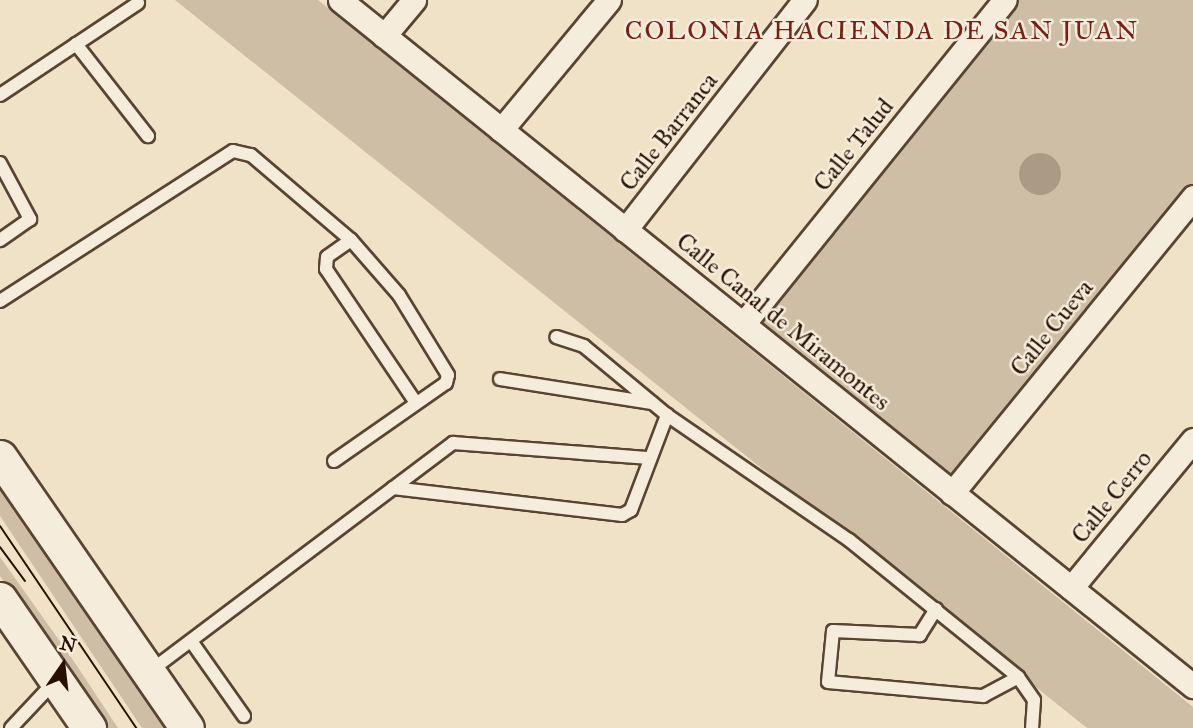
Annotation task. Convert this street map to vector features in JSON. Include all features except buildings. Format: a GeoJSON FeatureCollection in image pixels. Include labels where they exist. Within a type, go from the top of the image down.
{"type":"FeatureCollection","features":[{"type":"Feature","properties":{"kind":"main road"},"geometry":{"type":"LineString","coordinates":[[0,457],[187,728]]}},
{"type":"Feature","properties":{"kind":"main road"},"geometry":{"type":"LineString","coordinates":[[0,599],[86,727]]}},
{"type":"Feature","properties":{"kind":"street","name":"Calle Canal de Miramontes"},"geometry":{"type":"LineString","coordinates":[[340,0],[1192,684]]}},
{"type":"Feature","properties":{"kind":"street"},"geometry":{"type":"LineString","coordinates":[[384,36],[414,0]]}},
{"type":"Feature","properties":{"kind":"street"},"geometry":{"type":"LineString","coordinates":[[501,130],[609,0]]}},
{"type":"Feature","properties":{"kind":"street","name":"Calle Barranca"},"geometry":{"type":"LineString","coordinates":[[625,230],[805,0]]}},
{"type":"Feature","properties":{"kind":"street","name":"Calle Talud"},"geometry":{"type":"LineString","coordinates":[[744,323],[1005,0]]}},
{"type":"Feature","properties":{"kind":"street","name":"Calle Cueva"},"geometry":{"type":"LineString","coordinates":[[952,493],[1193,197]]}},
{"type":"Feature","properties":{"kind":"street","name":"Calle Cerro"},"geometry":{"type":"LineString","coordinates":[[1071,588],[1193,440]]}},
{"type":"Feature","properties":{"kind":"lane"},"geometry":{"type":"LineString","coordinates":[[0,95],[138,2]]}},
{"type":"Feature","properties":{"kind":"lane"},"geometry":{"type":"LineString","coordinates":[[76,44],[148,135]]}},
{"type":"Feature","properties":{"kind":"lane"},"geometry":{"type":"LineString","coordinates":[[0,301],[233,150],[251,155],[351,240],[399,295],[447,369],[446,383],[334,461]]}},
{"type":"Feature","properties":{"kind":"lane"},"geometry":{"type":"LineString","coordinates":[[0,163],[30,219],[0,240]]}},
{"type":"Feature","properties":{"kind":"lane"},"geometry":{"type":"LineString","coordinates":[[351,240],[327,257],[326,268],[416,403]]}},
{"type":"Feature","properties":{"kind":"lane"},"geometry":{"type":"LineString","coordinates":[[556,337],[584,346],[667,415],[936,609],[1018,677],[1034,700],[1032,728]]}},
{"type":"Feature","properties":{"kind":"lane"},"geometry":{"type":"LineString","coordinates":[[500,379],[653,403]]}},
{"type":"Feature","properties":{"kind":"lane"},"geometry":{"type":"LineString","coordinates":[[393,488],[622,514],[631,510],[646,458],[667,415]]}},
{"type":"Feature","properties":{"kind":"lane"},"geometry":{"type":"LineString","coordinates":[[149,673],[453,443],[646,458]]}},
{"type":"Feature","properties":{"kind":"lane"},"geometry":{"type":"LineString","coordinates":[[936,609],[920,635],[833,631],[828,682],[983,696],[1018,677]]}},
{"type":"Feature","properties":{"kind":"lane"},"geometry":{"type":"LineString","coordinates":[[191,641],[244,716]]}},
{"type":"Feature","properties":{"kind":"lane"},"geometry":{"type":"LineString","coordinates":[[11,728],[56,680]]}},
{"type":"Feature","properties":{"kind":"shaded area"},"geometry":{"type":"Polygon","coordinates":[[[175,0],[318,0],[1193,707],[1193,728],[1087,728],[175,0]]]}},
{"type":"Feature","properties":{"kind":"shaded area"},"geometry":{"type":"Polygon","coordinates":[[[1015,0],[1193,0],[1193,185],[951,483],[752,320],[1015,0]]]}},
{"type":"Feature","properties":{"kind":"shaded area"},"geometry":{"type":"Polygon","coordinates":[[[1040,153],[1055,159],[1061,174],[1055,189],[1040,195],[1025,189],[1019,174],[1025,159],[1040,153]]]}},
{"type":"Feature","properties":{"kind":"shaded area"},"geometry":{"type":"Polygon","coordinates":[[[0,470],[175,728],[142,728],[0,516],[0,470]]]}},
{"type":"Feature","properties":{"kind":"shaded area"},"geometry":{"type":"Polygon","coordinates":[[[0,557],[118,728],[100,728],[0,576],[0,557]]]}},
{"type":"Feature","properties":{"kind":"tram line"},"geometry":{"type":"LineString","coordinates":[[0,526],[136,728]]}},
{"type":"Feature","properties":{"kind":"tram line"},"geometry":{"type":"LineString","coordinates":[[0,547],[25,581]]}},
{"type":"Feature","properties":{"kind":"district","name":"COLONIA HACIENDA DE SAN JUAN"},"geometry":{"type":"Point","coordinates":[882,31]}}]}
